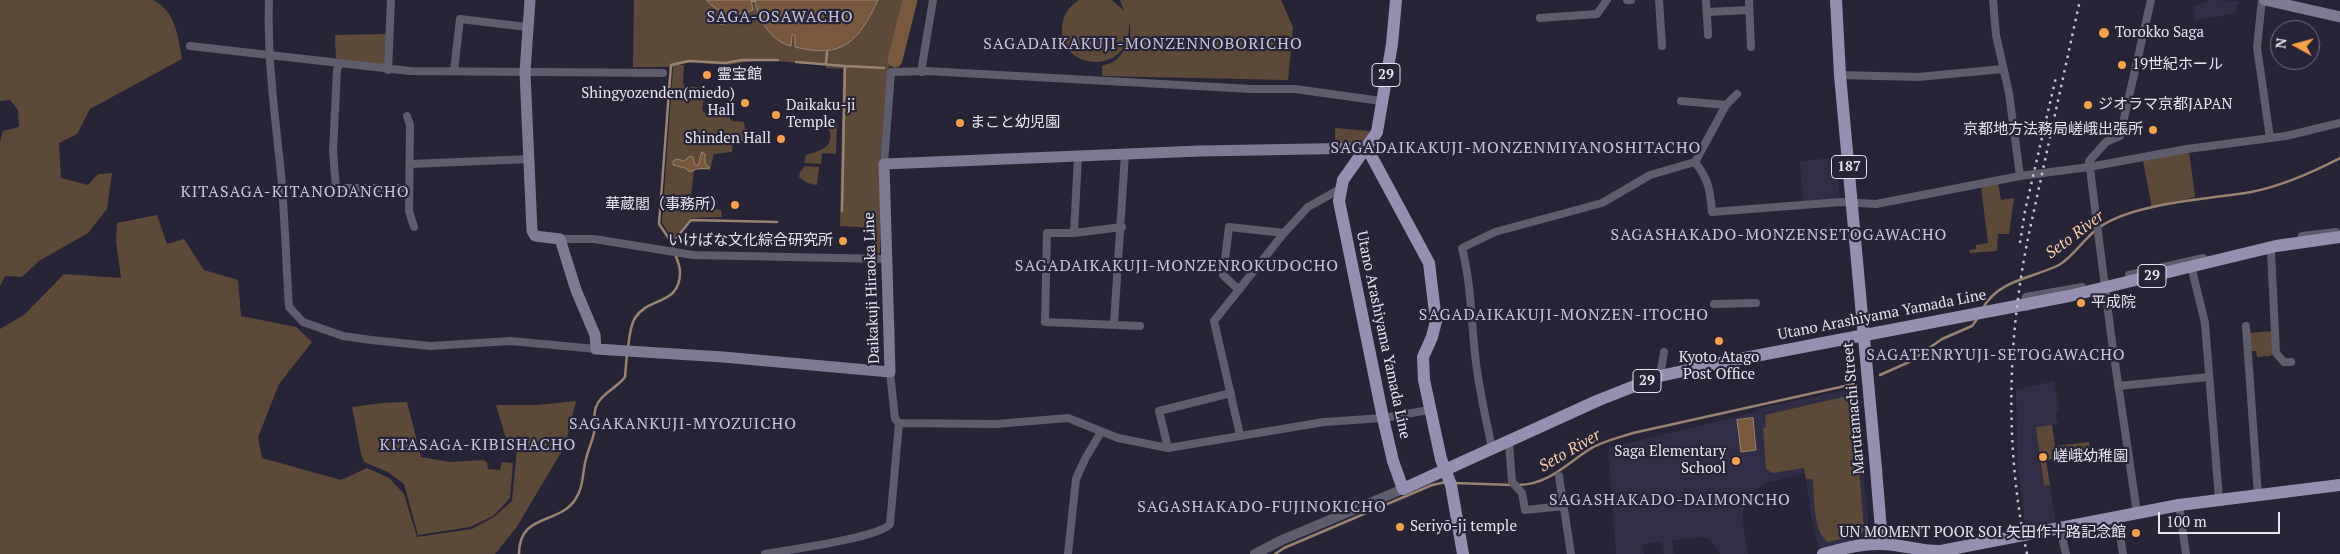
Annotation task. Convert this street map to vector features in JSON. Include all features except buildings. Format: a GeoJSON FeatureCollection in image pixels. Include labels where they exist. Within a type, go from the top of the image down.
{"type":"FeatureCollection","features":[{"type":"Feature","properties":{"kind":"main road"},"geometry":{"type":"LineString","coordinates":[[530,0],[525,72],[532,231],[535,236],[560,239],[576,290],[595,335],[596,349]]}},
{"type":"Feature","properties":{"kind":"main road","name":"29"},"geometry":{"type":"LineString","coordinates":[[1340,189],[1348,173],[1377,132],[1392,44],[1396,0]]}},
{"type":"Feature","properties":{"kind":"main road","name":"Marutamachi Street"},"geometry":{"type":"LineString","coordinates":[[1836,0],[1840,75],[1876,469],[1880,530],[1879,549]]}},
{"type":"Feature","properties":{"kind":"main road"},"geometry":{"type":"LineString","coordinates":[[2267,0],[2340,17]]}},
{"type":"Feature","properties":{"kind":"main road"},"geometry":{"type":"LineString","coordinates":[[884,164],[1125,154],[1367,148]]}},
{"type":"Feature","properties":{"kind":"main road","name":"Utano Arashiyama Yamada Line"},"geometry":{"type":"LineString","coordinates":[[1367,148],[1429,263],[1436,321],[1432,337],[1423,357],[1424,380],[1429,410],[1448,478],[1463,554]]}},
{"type":"Feature","properties":{"kind":"main road","name":"Daikakuji Hiraoka Line"},"geometry":{"type":"LineString","coordinates":[[596,349],[890,372],[884,164]]}},
{"type":"Feature","properties":{"kind":"main road","name":"Utano Arashiyama Yamada Line"},"geometry":{"type":"LineString","coordinates":[[1340,189],[1339,201],[1342,218],[1383,418],[1393,461],[1403,489],[1448,478],[1492,449],[1599,400],[1660,376],[1964,315],[2069,296],[2276,246],[2340,236]]}},
{"type":"Feature","properties":{"kind":"main road"},"geometry":{"type":"LineString","coordinates":[[1823,554],[1854,546],[1923,552],[1941,551],[2060,527],[2219,499],[2340,485]]}},
{"type":"Feature","properties":{"kind":"street"},"geometry":{"type":"LineString","coordinates":[[269,0],[274,108],[281,176],[289,307],[303,322],[343,336],[430,346],[511,341],[596,349]]}},
{"type":"Feature","properties":{"kind":"street"},"geometry":{"type":"LineString","coordinates":[[388,70],[391,0]]}},
{"type":"Feature","properties":{"kind":"street"},"geometry":{"type":"LineString","coordinates":[[921,72],[933,0]]}},
{"type":"Feature","properties":{"kind":"street"},"geometry":{"type":"LineString","coordinates":[[1540,18],[1597,14],[1607,0]]}},
{"type":"Feature","properties":{"kind":"street"},"geometry":{"type":"LineString","coordinates":[[1627,0],[1632,0]]}},
{"type":"Feature","properties":{"kind":"street"},"geometry":{"type":"LineString","coordinates":[[1659,0],[1662,46]]}},
{"type":"Feature","properties":{"kind":"street"},"geometry":{"type":"LineString","coordinates":[[1706,0],[1708,34]]}},
{"type":"Feature","properties":{"kind":"street"},"geometry":{"type":"LineString","coordinates":[[1749,0],[1751,47]]}},
{"type":"Feature","properties":{"kind":"street"},"geometry":{"type":"LineString","coordinates":[[1993,0],[1996,35],[2020,176]]}},
{"type":"Feature","properties":{"kind":"street"},"geometry":{"type":"LineString","coordinates":[[2137,513],[2118,386],[2089,161],[2106,142],[2120,136],[2151,0]]}},
{"type":"Feature","properties":{"kind":"street"},"geometry":{"type":"LineString","coordinates":[[2267,0],[2257,47],[2270,138]]}},
{"type":"Feature","properties":{"kind":"street"},"geometry":{"type":"LineString","coordinates":[[1706,12],[1748,10]]}},
{"type":"Feature","properties":{"kind":"street"},"geometry":{"type":"LineString","coordinates":[[454,71],[460,19],[527,27]]}},
{"type":"Feature","properties":{"kind":"street"},"geometry":{"type":"LineString","coordinates":[[190,46],[388,70],[663,73]]}},
{"type":"Feature","properties":{"kind":"street"},"geometry":{"type":"LineString","coordinates":[[339,64],[336,80],[333,151],[336,188],[409,188]]}},
{"type":"Feature","properties":{"kind":"street"},"geometry":{"type":"LineString","coordinates":[[1840,75],[1918,77],[2003,69]]}},
{"type":"Feature","properties":{"kind":"street"},"geometry":{"type":"LineString","coordinates":[[884,164],[891,72],[1295,89],[1381,100]]}},
{"type":"Feature","properties":{"kind":"street"},"geometry":{"type":"LineString","coordinates":[[1492,449],[1475,355],[1468,274],[1462,248],[1502,230],[1602,203],[1635,183],[1662,170],[1695,162],[1726,105],[1737,94]]}},
{"type":"Feature","properties":{"kind":"street"},"geometry":{"type":"LineString","coordinates":[[1681,101],[1726,105]]}},
{"type":"Feature","properties":{"kind":"street"},"geometry":{"type":"LineString","coordinates":[[407,116],[410,125],[409,211],[414,227]]}},
{"type":"Feature","properties":{"kind":"street"},"geometry":{"type":"LineString","coordinates":[[1695,162],[1706,176],[1712,212],[1852,203],[1876,204],[2020,176],[2187,149],[2270,138],[2340,123]]}},
{"type":"Feature","properties":{"kind":"street"},"geometry":{"type":"LineString","coordinates":[[1114,324],[1122,227],[1125,154]]}},
{"type":"Feature","properties":{"kind":"street"},"geometry":{"type":"LineString","coordinates":[[1074,233],[1078,156]]}},
{"type":"Feature","properties":{"kind":"street"},"geometry":{"type":"LineString","coordinates":[[410,164],[530,159]]}},
{"type":"Feature","properties":{"kind":"street"},"geometry":{"type":"LineString","coordinates":[[1240,435],[1214,321],[1284,233],[1308,207],[1340,189]]}},
{"type":"Feature","properties":{"kind":"street"},"geometry":{"type":"LineString","coordinates":[[1122,227],[1074,233],[1047,233],[1044,322],[1140,326]]}},
{"type":"Feature","properties":{"kind":"street"},"geometry":{"type":"LineString","coordinates":[[1239,290],[1223,275],[1230,227],[1284,233]]}},
{"type":"Feature","properties":{"kind":"street"},"geometry":{"type":"LineString","coordinates":[[2340,231],[2302,236],[2240,255],[2192,270],[2106,292],[2026,308],[2026,298],[2105,282],[2184,261],[2240,255],[2271,252],[2340,242]]}},
{"type":"Feature","properties":{"kind":"street"},"geometry":{"type":"LineString","coordinates":[[2327,232],[2328,243]]}},
{"type":"Feature","properties":{"kind":"street"},"geometry":{"type":"LineString","coordinates":[[2302,236],[2302,246]]}},
{"type":"Feature","properties":{"kind":"street"},"geometry":{"type":"LineString","coordinates":[[560,239],[594,239],[693,255],[886,259]]}},
{"type":"Feature","properties":{"kind":"street"},"geometry":{"type":"LineString","coordinates":[[2271,252],[2276,353],[2284,362],[2291,362]]}},
{"type":"Feature","properties":{"kind":"street"},"geometry":{"type":"LineString","coordinates":[[2192,270],[2205,323],[2219,499]]}},
{"type":"Feature","properties":{"kind":"street"},"geometry":{"type":"LineString","coordinates":[[2042,294],[2044,304]]}},
{"type":"Feature","properties":{"kind":"street"},"geometry":{"type":"LineString","coordinates":[[1714,304],[1756,303]]}},
{"type":"Feature","properties":{"kind":"street"},"geometry":{"type":"LineString","coordinates":[[2246,326],[2258,495]]}},
{"type":"Feature","properties":{"kind":"street"},"geometry":{"type":"LineString","coordinates":[[1660,376],[1664,352]]}},
{"type":"Feature","properties":{"kind":"street"},"geometry":{"type":"LineString","coordinates":[[890,372],[895,419],[899,423],[996,424],[1068,418],[1118,438],[1168,448],[1324,422],[1383,418],[1429,410]]}},
{"type":"Feature","properties":{"kind":"street"},"geometry":{"type":"LineString","coordinates":[[2118,386],[2209,377]]}},
{"type":"Feature","properties":{"kind":"street"},"geometry":{"type":"LineString","coordinates":[[1168,448],[1159,411],[1230,393]]}},
{"type":"Feature","properties":{"kind":"street"},"geometry":{"type":"LineString","coordinates":[[765,554],[856,537],[886,529],[890,524],[899,423]]}},
{"type":"Feature","properties":{"kind":"street"},"geometry":{"type":"LineString","coordinates":[[1068,554],[1076,479],[1101,432]]}},
{"type":"Feature","properties":{"kind":"street"},"geometry":{"type":"LineString","coordinates":[[1508,442],[1514,485],[1522,493],[1525,510],[1564,506]]}},
{"type":"Feature","properties":{"kind":"street"},"geometry":{"type":"LineString","coordinates":[[1559,476],[1571,554]]}},
{"type":"Feature","properties":{"kind":"street"},"geometry":{"type":"LineString","coordinates":[[1254,554],[1282,540],[1403,489]]}},
{"type":"Feature","properties":{"kind":"street"},"geometry":{"type":"LineString","coordinates":[[2179,506],[2186,554]]}},
{"type":"Feature","properties":{"kind":"street"},"geometry":{"type":"LineString","coordinates":[[2117,517],[2123,554]]}},
{"type":"Feature","properties":{"kind":"street"},"geometry":{"type":"LineString","coordinates":[[2060,527],[2066,554]]}},
{"type":"Feature","properties":{"kind":"shaded area"},"geometry":{"type":"Polygon","coordinates":[[[0,0],[153,0],[167,11],[175,25],[182,59],[90,109],[77,134],[59,143],[61,178],[88,185],[98,174],[112,173],[107,209],[88,233],[39,261],[22,277],[5,276],[0,286],[0,142],[3,131],[19,127],[18,110],[10,100],[0,101],[0,0]]]}},
{"type":"Feature","properties":{"kind":"shaded area"},"geometry":{"type":"Polygon","coordinates":[[[634,0],[908,0],[895,54],[888,69],[880,161],[880,253],[872,255],[872,228],[840,226],[843,69],[826,68],[826,65],[761,60],[726,65],[689,62],[679,65],[684,65],[684,86],[702,88],[705,91],[702,110],[705,113],[729,117],[732,121],[744,122],[745,129],[752,132],[750,142],[735,140],[732,152],[714,154],[710,170],[694,170],[690,205],[721,210],[722,217],[691,218],[672,238],[662,223],[673,67],[633,67],[634,0]]]}},
{"type":"Feature","properties":{"kind":"shaded area"},"geometry":{"type":"Polygon","coordinates":[[[707,0],[751,0],[753,10],[732,14],[725,24],[718,24],[716,20],[721,16],[722,12],[707,0]]]}},
{"type":"Feature","properties":{"kind":"shaded area"},"geometry":{"type":"Polygon","coordinates":[[[755,0],[878,0],[871,15],[856,36],[847,44],[825,51],[795,47],[795,35],[792,35],[791,46],[778,40],[762,22],[755,0]]]}},
{"type":"Feature","properties":{"kind":"shaded area"},"geometry":{"type":"Polygon","coordinates":[[[1079,0],[1112,0],[1124,11],[1120,0],[1281,0],[1293,27],[1288,80],[1102,76],[1102,66],[1115,61],[1125,48],[1130,33],[1129,24],[1126,42],[1118,54],[1106,61],[1092,62],[1079,58],[1069,50],[1062,37],[1065,15],[1071,6],[1079,0]]]}},
{"type":"Feature","properties":{"kind":"shaded area"},"geometry":{"type":"Polygon","coordinates":[[[2211,0],[2238,1],[2235,13],[2195,21],[2193,6],[2211,0]]]}},
{"type":"Feature","properties":{"kind":"shaded area"},"geometry":{"type":"Polygon","coordinates":[[[386,34],[385,66],[336,61],[335,35],[386,34]]]}},
{"type":"Feature","properties":{"kind":"shaded area"},"geometry":{"type":"Polygon","coordinates":[[[827,123],[837,123],[836,154],[822,153],[821,164],[804,163],[806,155],[827,146],[830,131],[827,123]]]}},
{"type":"Feature","properties":{"kind":"shaded area"},"geometry":{"type":"Polygon","coordinates":[[[1335,128],[1370,131],[1361,144],[1335,145],[1335,128]]]}},
{"type":"Feature","properties":{"kind":"shaded area"},"geometry":{"type":"Polygon","coordinates":[[[2189,151],[2195,197],[2152,208],[2143,161],[2189,151]]]}},
{"type":"Feature","properties":{"kind":"shaded area"},"geometry":{"type":"Polygon","coordinates":[[[702,152],[705,154],[705,163],[710,168],[697,169],[690,172],[685,168],[673,165],[673,161],[677,159],[684,161],[690,156],[693,157],[695,165],[698,165],[702,152]]]}},
{"type":"Feature","properties":{"kind":"shaded area"},"geometry":{"type":"Polygon","coordinates":[[[1836,158],[1840,199],[1803,202],[1800,161],[1836,158]]]}},
{"type":"Feature","properties":{"kind":"shaded area"},"geometry":{"type":"Polygon","coordinates":[[[805,166],[819,167],[817,185],[807,183],[799,177],[800,172],[805,166]]]}},
{"type":"Feature","properties":{"kind":"shaded area"},"geometry":{"type":"Polygon","coordinates":[[[1998,183],[2001,200],[2014,198],[2009,234],[1998,234],[1997,251],[1970,253],[1969,250],[1976,249],[1976,245],[1988,243],[1981,187],[1998,183]]]}},
{"type":"Feature","properties":{"kind":"shaded area"},"geometry":{"type":"Polygon","coordinates":[[[157,215],[167,244],[184,239],[204,270],[238,280],[241,316],[296,327],[312,342],[279,384],[258,437],[262,458],[341,480],[367,468],[389,478],[404,494],[417,537],[472,529],[494,517],[512,501],[517,448],[507,442],[496,405],[537,405],[576,401],[565,446],[516,528],[495,554],[0,554],[0,329],[24,315],[64,274],[121,278],[116,241],[117,223],[157,215]]]}},
{"type":"Feature","properties":{"kind":"shaded area"},"geometry":{"type":"Polygon","coordinates":[[[2273,331],[2274,352],[2270,356],[2257,357],[2256,351],[2251,351],[2250,333],[2273,331]]]}},
{"type":"Feature","properties":{"kind":"shaded area","name":"嵯峨幼稚園"},"geometry":{"type":"Polygon","coordinates":[[[2054,381],[2059,411],[2055,413],[2058,424],[2052,425],[2055,446],[2089,442],[2090,454],[2046,460],[2056,524],[2026,530],[2018,469],[2016,390],[2054,381]]]}},
{"type":"Feature","properties":{"kind":"shaded area","name":"Saga Elementary School"},"geometry":{"type":"Polygon","coordinates":[[[1855,388],[1869,529],[1864,537],[1819,549],[1811,515],[1805,473],[1763,484],[1752,493],[1745,505],[1742,518],[1748,554],[1720,554],[1711,540],[1702,537],[1672,541],[1674,554],[1664,554],[1661,542],[1642,544],[1644,554],[1616,554],[1608,448],[1756,412],[1756,409],[1855,388]]]}},
{"type":"Feature","properties":{"kind":"shaded area"},"geometry":{"type":"Polygon","coordinates":[[[1852,395],[1854,440],[1857,445],[1864,529],[1861,534],[1828,542],[1819,530],[1817,522],[1813,479],[1806,479],[1804,468],[1772,473],[1766,469],[1763,428],[1766,427],[1765,415],[1852,395]]]}},
{"type":"Feature","properties":{"kind":"shaded area"},"geometry":{"type":"Polygon","coordinates":[[[407,402],[421,457],[450,462],[483,460],[487,462],[488,469],[500,470],[502,462],[513,463],[510,498],[493,516],[470,527],[418,535],[404,484],[388,472],[364,462],[352,407],[407,402]]]}},
{"type":"Feature","properties":{"kind":"shaded area"},"geometry":{"type":"Polygon","coordinates":[[[1753,418],[1756,450],[1741,452],[1737,420],[1753,418]]]}},
{"type":"Feature","properties":{"kind":"shaded area"},"geometry":{"type":"Polygon","coordinates":[[[2052,425],[2055,446],[2089,442],[2090,454],[2046,460],[2050,485],[2044,486],[2036,427],[2052,425]]]}},
{"type":"Feature","properties":{"kind":"waterway"},"geometry":{"type":"LineString","coordinates":[[895,60],[910,0]]}},
{"type":"Feature","properties":{"kind":"waterway"},"geometry":{"type":"LineString","coordinates":[[826,64],[827,52]]}},
{"type":"Feature","properties":{"kind":"waterway"},"geometry":{"type":"LineString","coordinates":[[672,243],[659,224],[671,65],[689,61],[725,63],[742,60],[778,60]]}},
{"type":"Feature","properties":{"kind":"waterway"},"geometry":{"type":"LineString","coordinates":[[796,62],[845,66]]}},
{"type":"Feature","properties":{"kind":"waterway"},"geometry":{"type":"LineString","coordinates":[[842,211],[845,66],[884,68]]}},
{"type":"Feature","properties":{"kind":"waterway","name":"Seto River"},"geometry":{"type":"LineString","coordinates":[[2100,227],[2132,212],[2152,207],[2251,192],[2274,186],[2340,158]]}},
{"type":"Feature","properties":{"kind":"waterway"},"geometry":{"type":"LineString","coordinates":[[628,348],[635,318],[648,306],[669,296],[679,283],[679,265],[672,243],[691,220],[777,222]]}},
{"type":"Feature","properties":{"kind":"waterway","name":"Seto River"},"geometry":{"type":"LineString","coordinates":[[1983,308],[1998,291],[2017,281],[2064,262],[2096,230]]}},
{"type":"Feature","properties":{"kind":"waterway","name":"Seto River"},"geometry":{"type":"LineString","coordinates":[[1880,375],[1909,362],[1942,339],[1972,326],[1977,319]]}},
{"type":"Feature","properties":{"kind":"waterway"},"geometry":{"type":"LineString","coordinates":[[519,554],[525,532],[532,525],[568,508],[578,495],[594,433],[596,407],[601,398],[625,377],[627,354]]}},
{"type":"Feature","properties":{"kind":"waterway","name":"Seto River"},"geometry":{"type":"LineString","coordinates":[[1519,485],[1530,484],[1548,477],[1595,446],[1633,433],[1854,384]]}},
{"type":"Feature","properties":{"kind":"waterway","name":"Seto River"},"geometry":{"type":"LineString","coordinates":[[1275,554],[1284,548],[1432,485],[1446,482]]}},
{"type":"Feature","properties":{"kind":"waterway","name":"Seto River"},"geometry":{"type":"LineString","coordinates":[[1454,483],[1513,485]]}},
{"type":"Feature","properties":{"kind":"railway"},"geometry":{"type":"LineString","coordinates":[[2027,554],[2020,515],[2012,436],[2011,396],[2016,317],[2028,238],[2080,0]]}},
{"type":"Feature","properties":{"kind":"railway"},"geometry":{"type":"LineString","coordinates":[[2020,243],[2025,211],[2056,77]]}},
{"type":"Feature","properties":{"kind":"place","name":"Torokko Saga"},"geometry":{"type":"Point","coordinates":[2104,33]}},
{"type":"Feature","properties":{"kind":"place","name":"19世紀ホール"},"geometry":{"type":"Point","coordinates":[2122,65]}},
{"type":"Feature","properties":{"kind":"place","name":"霊宝館"},"geometry":{"type":"Point","coordinates":[707,75]}},
{"type":"Feature","properties":{"kind":"place","name":"Shingyozenden(miedo) Hall"},"geometry":{"type":"Point","coordinates":[745,103]}},
{"type":"Feature","properties":{"kind":"place","name":"ジオラマ京都JAPAN"},"geometry":{"type":"Point","coordinates":[2088,105]}},
{"type":"Feature","properties":{"kind":"place","name":"Daikaku-ji Temple"},"geometry":{"type":"Point","coordinates":[776,115]}},
{"type":"Feature","properties":{"kind":"place","name":"まこと幼児園"},"geometry":{"type":"Point","coordinates":[960,123]}},
{"type":"Feature","properties":{"kind":"place","name":"京都地方法務局嵯峨出張所"},"geometry":{"type":"Point","coordinates":[2153,130]}},
{"type":"Feature","properties":{"kind":"place","name":"Shinden Hall"},"geometry":{"type":"Point","coordinates":[781,139]}},
{"type":"Feature","properties":{"kind":"place","name":"華蔵閣（事務所）"},"geometry":{"type":"Point","coordinates":[735,205]}},
{"type":"Feature","properties":{"kind":"place","name":"いけばな文化綜合研究所"},"geometry":{"type":"Point","coordinates":[843,241]}},
{"type":"Feature","properties":{"kind":"place","name":"平成院"},"geometry":{"type":"Point","coordinates":[2081,303]}},
{"type":"Feature","properties":{"kind":"place","name":"Kyoto Atago Post Office"},"geometry":{"type":"Point","coordinates":[1719,341]}},
{"type":"Feature","properties":{"kind":"place","name":"嵯峨幼稚園"},"geometry":{"type":"Point","coordinates":[2043,457]}},
{"type":"Feature","properties":{"kind":"place","name":"Saga Elementary School"},"geometry":{"type":"Point","coordinates":[1736,461]}},
{"type":"Feature","properties":{"kind":"place","name":"Seriyō-ji temple"},"geometry":{"type":"Point","coordinates":[1400,527]}},
{"type":"Feature","properties":{"kind":"place","name":"UN MOMENT POOR SOI 矢田作十路記念館"},"geometry":{"type":"Point","coordinates":[2136,533]}},
{"type":"Feature","properties":{"kind":"district","name":"SAGA-OSAWACHO"},"geometry":{"type":"Point","coordinates":[780,17]}},
{"type":"Feature","properties":{"kind":"district","name":"SAGADAIKAKUJI-MONZENNOBORICHO"},"geometry":{"type":"Point","coordinates":[1143,44]}},
{"type":"Feature","properties":{"kind":"district","name":"SAGADAIKAKUJI-MONZENMIYANOSHITACHO"},"geometry":{"type":"Point","coordinates":[1516,148]}},
{"type":"Feature","properties":{"kind":"district","name":"KITASAGA-KITANODANCHO"},"geometry":{"type":"Point","coordinates":[295,192]}},
{"type":"Feature","properties":{"kind":"district","name":"SAGASHAKADO-MONZENSETOGAWACHO"},"geometry":{"type":"Point","coordinates":[1779,235]}},
{"type":"Feature","properties":{"kind":"district","name":"SAGADAIKAKUJI-MONZENROKUDOCHO"},"geometry":{"type":"Point","coordinates":[1177,266]}},
{"type":"Feature","properties":{"kind":"district","name":"SAGADAIKAKUJI-MONZEN-ITOCHO"},"geometry":{"type":"Point","coordinates":[1564,315]}},
{"type":"Feature","properties":{"kind":"district","name":"SAGATENRYUJI-SETOGAWACHO"},"geometry":{"type":"Point","coordinates":[1996,355]}},
{"type":"Feature","properties":{"kind":"district","name":"SAGAKANKUJI-MYOZUICHO"},"geometry":{"type":"Point","coordinates":[683,424]}},
{"type":"Feature","properties":{"kind":"district","name":"KITASAGA-KIBISHACHO"},"geometry":{"type":"Point","coordinates":[478,445]}},
{"type":"Feature","properties":{"kind":"district","name":"SAGASHAKADO-DAIMONCHO"},"geometry":{"type":"Point","coordinates":[1670,500]}},
{"type":"Feature","properties":{"kind":"district","name":"SAGASHAKADO-FUJINOKICHO"},"geometry":{"type":"Point","coordinates":[1262,507]}}]}
